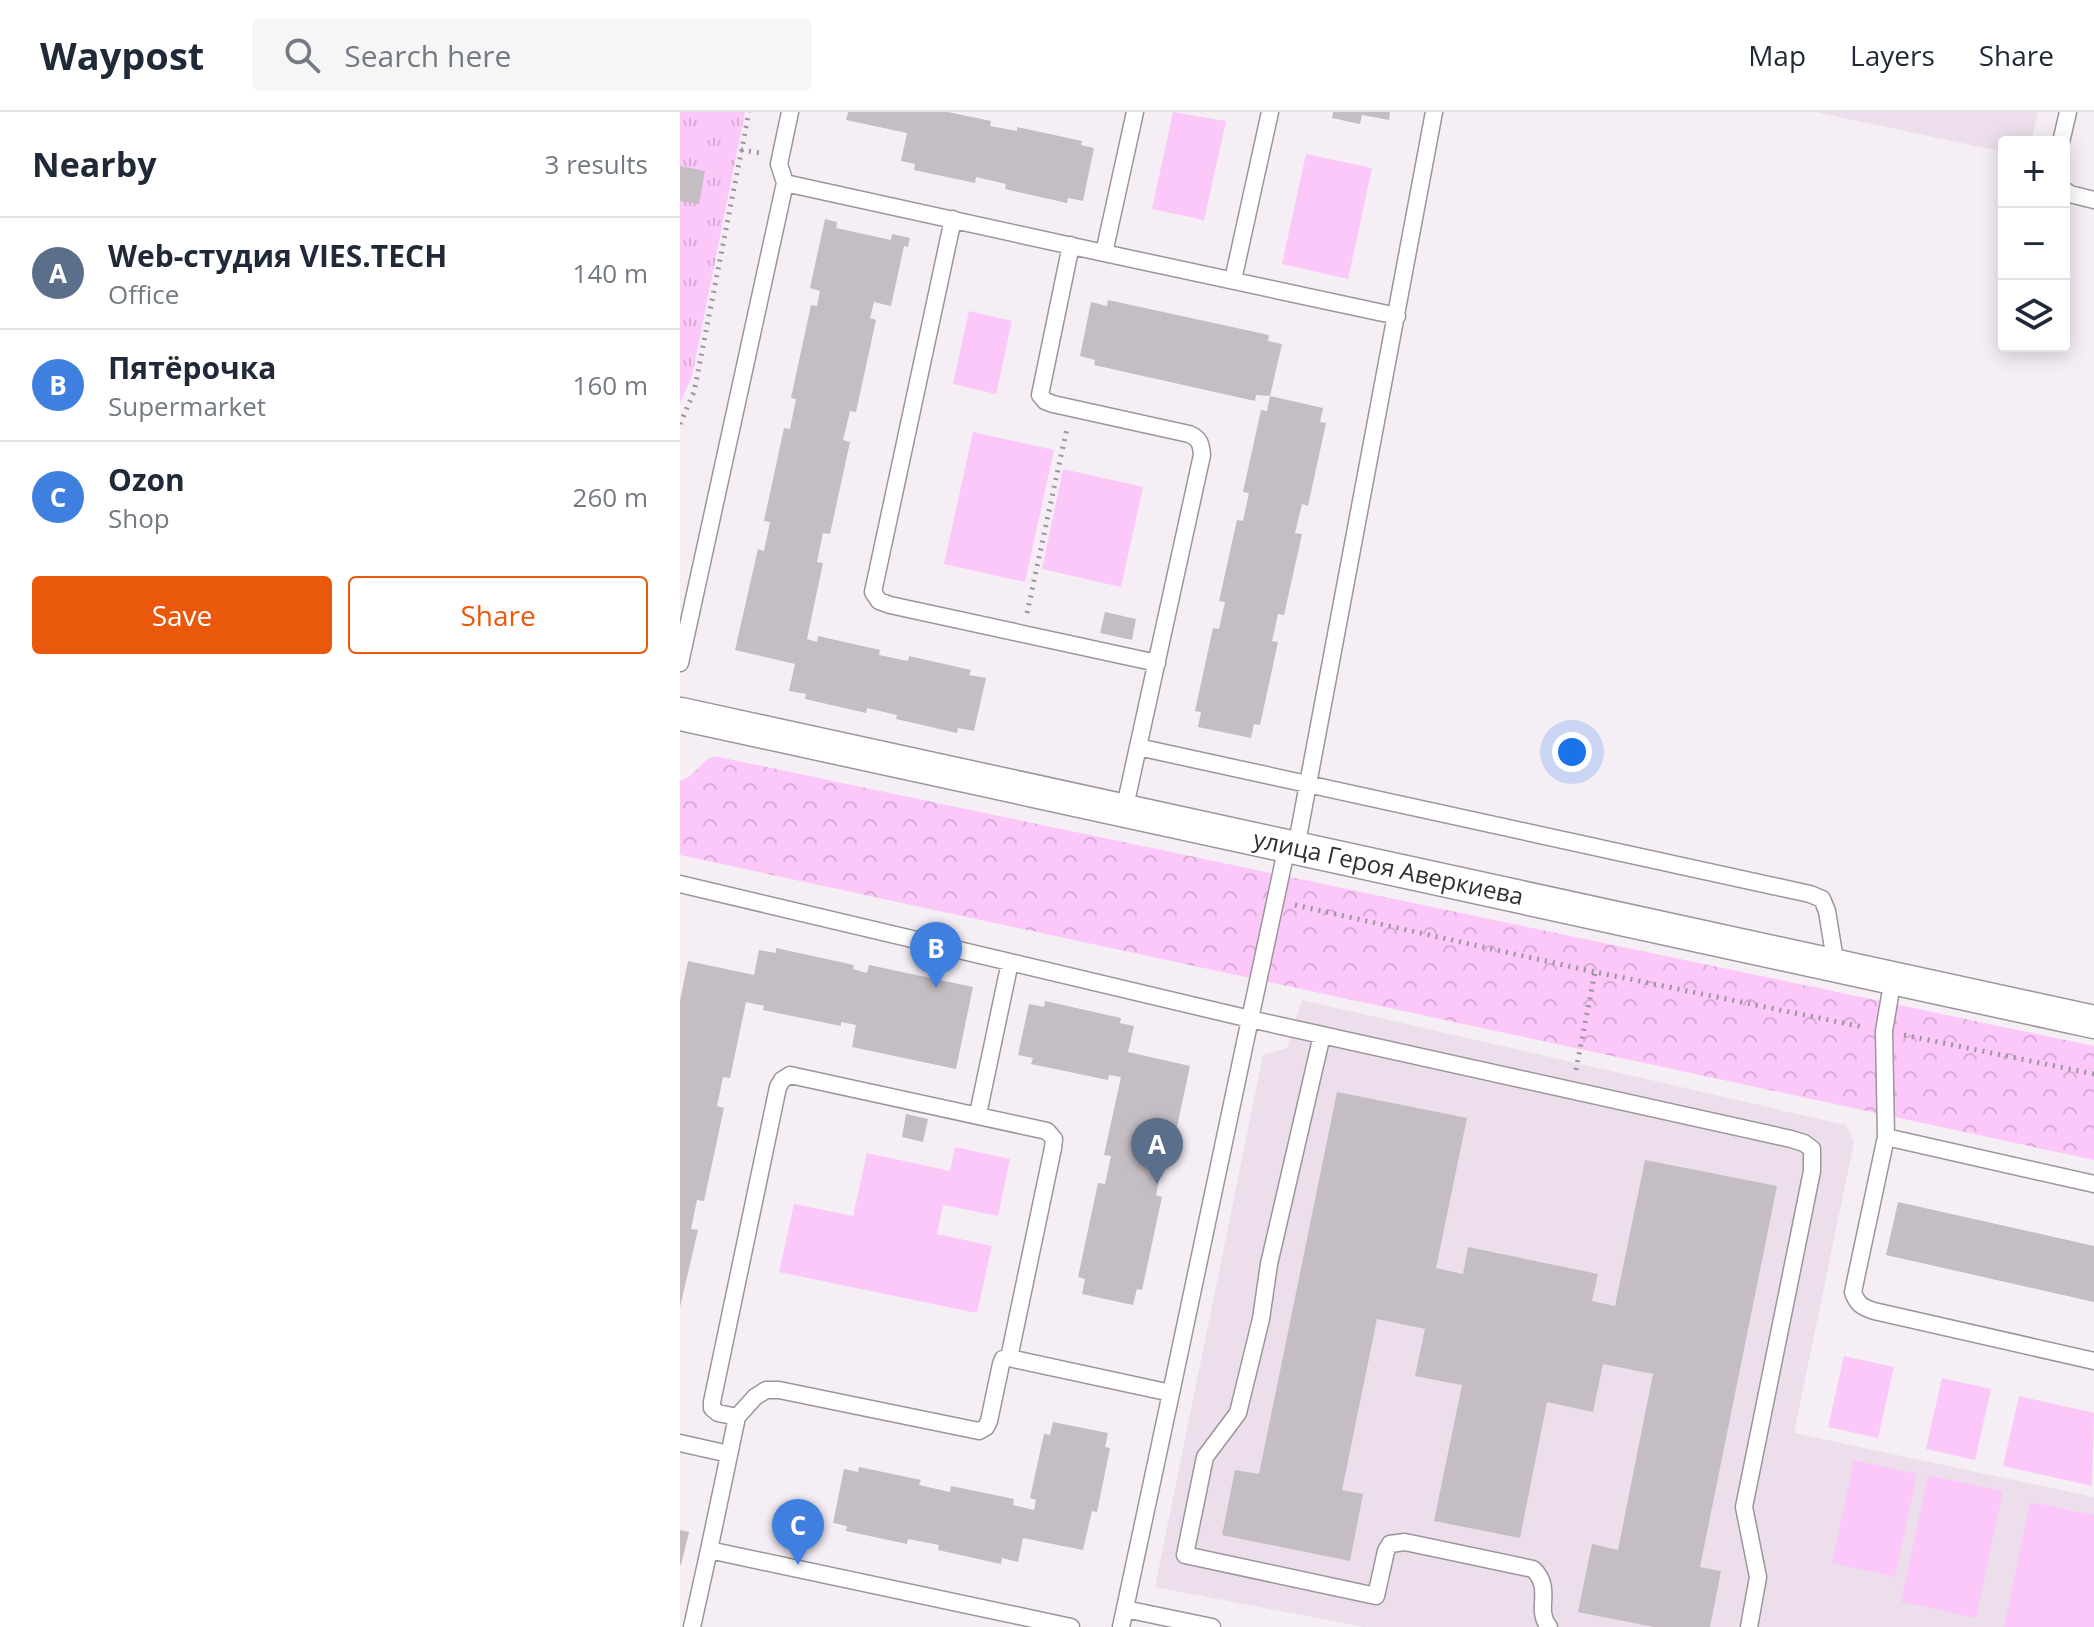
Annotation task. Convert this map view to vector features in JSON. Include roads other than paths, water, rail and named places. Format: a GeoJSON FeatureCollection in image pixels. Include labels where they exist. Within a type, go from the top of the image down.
{"type":"FeatureCollection","features":[{"type":"Feature","properties":{"kind":"street","name":"улица Героя Аверкиева"},"geometry":{"type":"LineString","coordinates":[[680,710],[1124,811],[2094,1022]]}},
{"type":"Feature","properties":{"kind":"lane"},"geometry":{"type":"LineString","coordinates":[[680,663],[785,183],[779,164],[790,112]]}},
{"type":"Feature","properties":{"kind":"lane"},"geometry":{"type":"LineString","coordinates":[[1104,253],[1135,112]]}},
{"type":"Feature","properties":{"kind":"lane"},"geometry":{"type":"LineString","coordinates":[[1233,280],[1270,112]]}},
{"type":"Feature","properties":{"kind":"lane"},"geometry":{"type":"LineString","coordinates":[[1121,1627],[1275,900],[1310,784],[1434,112]]}},
{"type":"Feature","properties":{"kind":"lane"},"geometry":{"type":"LineString","coordinates":[[2062,136],[2068,112]]}},
{"type":"Feature","properties":{"kind":"lane"},"geometry":{"type":"LineString","coordinates":[[785,183],[1397,316]]}},
{"type":"Feature","properties":{"kind":"lane"},"geometry":{"type":"LineString","coordinates":[[2070,194],[2094,200]]}},
{"type":"Feature","properties":{"kind":"lane"},"geometry":{"type":"LineString","coordinates":[[953,219],[873,592],[879,601],[890,605],[1157,663]]}},
{"type":"Feature","properties":{"kind":"lane"},"geometry":{"type":"LineString","coordinates":[[1071,245],[1040,395],[1045,401],[1189,434],[1197,438],[1202,446],[1124,811]]}},
{"type":"Feature","properties":{"kind":"lane"},"geometry":{"type":"LineString","coordinates":[[1138,747],[1810,894],[1822,899],[1827,911],[1836,966]]}},
{"type":"Feature","properties":{"kind":"lane"},"geometry":{"type":"LineString","coordinates":[[680,884],[1250,1019],[1804,1143],[1812,1149],[1812,1171],[1744,1507],[1758,1577],[1749,1627]]}},
{"type":"Feature","properties":{"kind":"lane"},"geometry":{"type":"LineString","coordinates":[[978,1114],[1010,962]]}},
{"type":"Feature","properties":{"kind":"lane"},"geometry":{"type":"LineString","coordinates":[[1893,978],[1884,1031],[1886,1137],[1854,1282],[1855,1300],[1862,1307],[2094,1361]]}},
{"type":"Feature","properties":{"kind":"lane"},"geometry":{"type":"LineString","coordinates":[[1322,1035],[1238,1413],[1205,1457],[1185,1555],[1376,1596],[1386,1551],[1390,1544],[1405,1542],[1533,1569],[1540,1576],[1544,1588],[1543,1617],[1549,1627]]}},
{"type":"Feature","properties":{"kind":"lane"},"geometry":{"type":"LineString","coordinates":[[737,1417],[718,1413],[712,1408],[712,1402],[782,1080],[790,1075],[1040,1127],[1054,1139],[1009,1358]]}},
{"type":"Feature","properties":{"kind":"lane"},"geometry":{"type":"LineString","coordinates":[[1886,1137],[2094,1184]]}},
{"type":"Feature","properties":{"kind":"lane"},"geometry":{"type":"LineString","coordinates":[[692,1627],[737,1417],[766,1390],[779,1390],[979,1431],[989,1421],[1003,1359],[1171,1393]]}},
{"type":"Feature","properties":{"kind":"lane"},"geometry":{"type":"LineString","coordinates":[[680,1443],[729,1454]]}},
{"type":"Feature","properties":{"kind":"lane"},"geometry":{"type":"LineString","coordinates":[[709,1550],[1071,1627]]}},
{"type":"Feature","properties":{"kind":"lane"},"geometry":{"type":"LineString","coordinates":[[1125,1609],[1212,1627]]}},
{"type":"Feature","properties":{"kind":"place","name":"Пятёрочка"},"geometry":{"type":"Point","coordinates":[936,988]}},
{"type":"Feature","properties":{"kind":"place","name":"Web-студия VIES.TECH"},"geometry":{"type":"Point","coordinates":[1157,1184]}},
{"type":"Feature","properties":{"kind":"place","name":"Ozon"},"geometry":{"type":"Point","coordinates":[798,1565]}}]}
